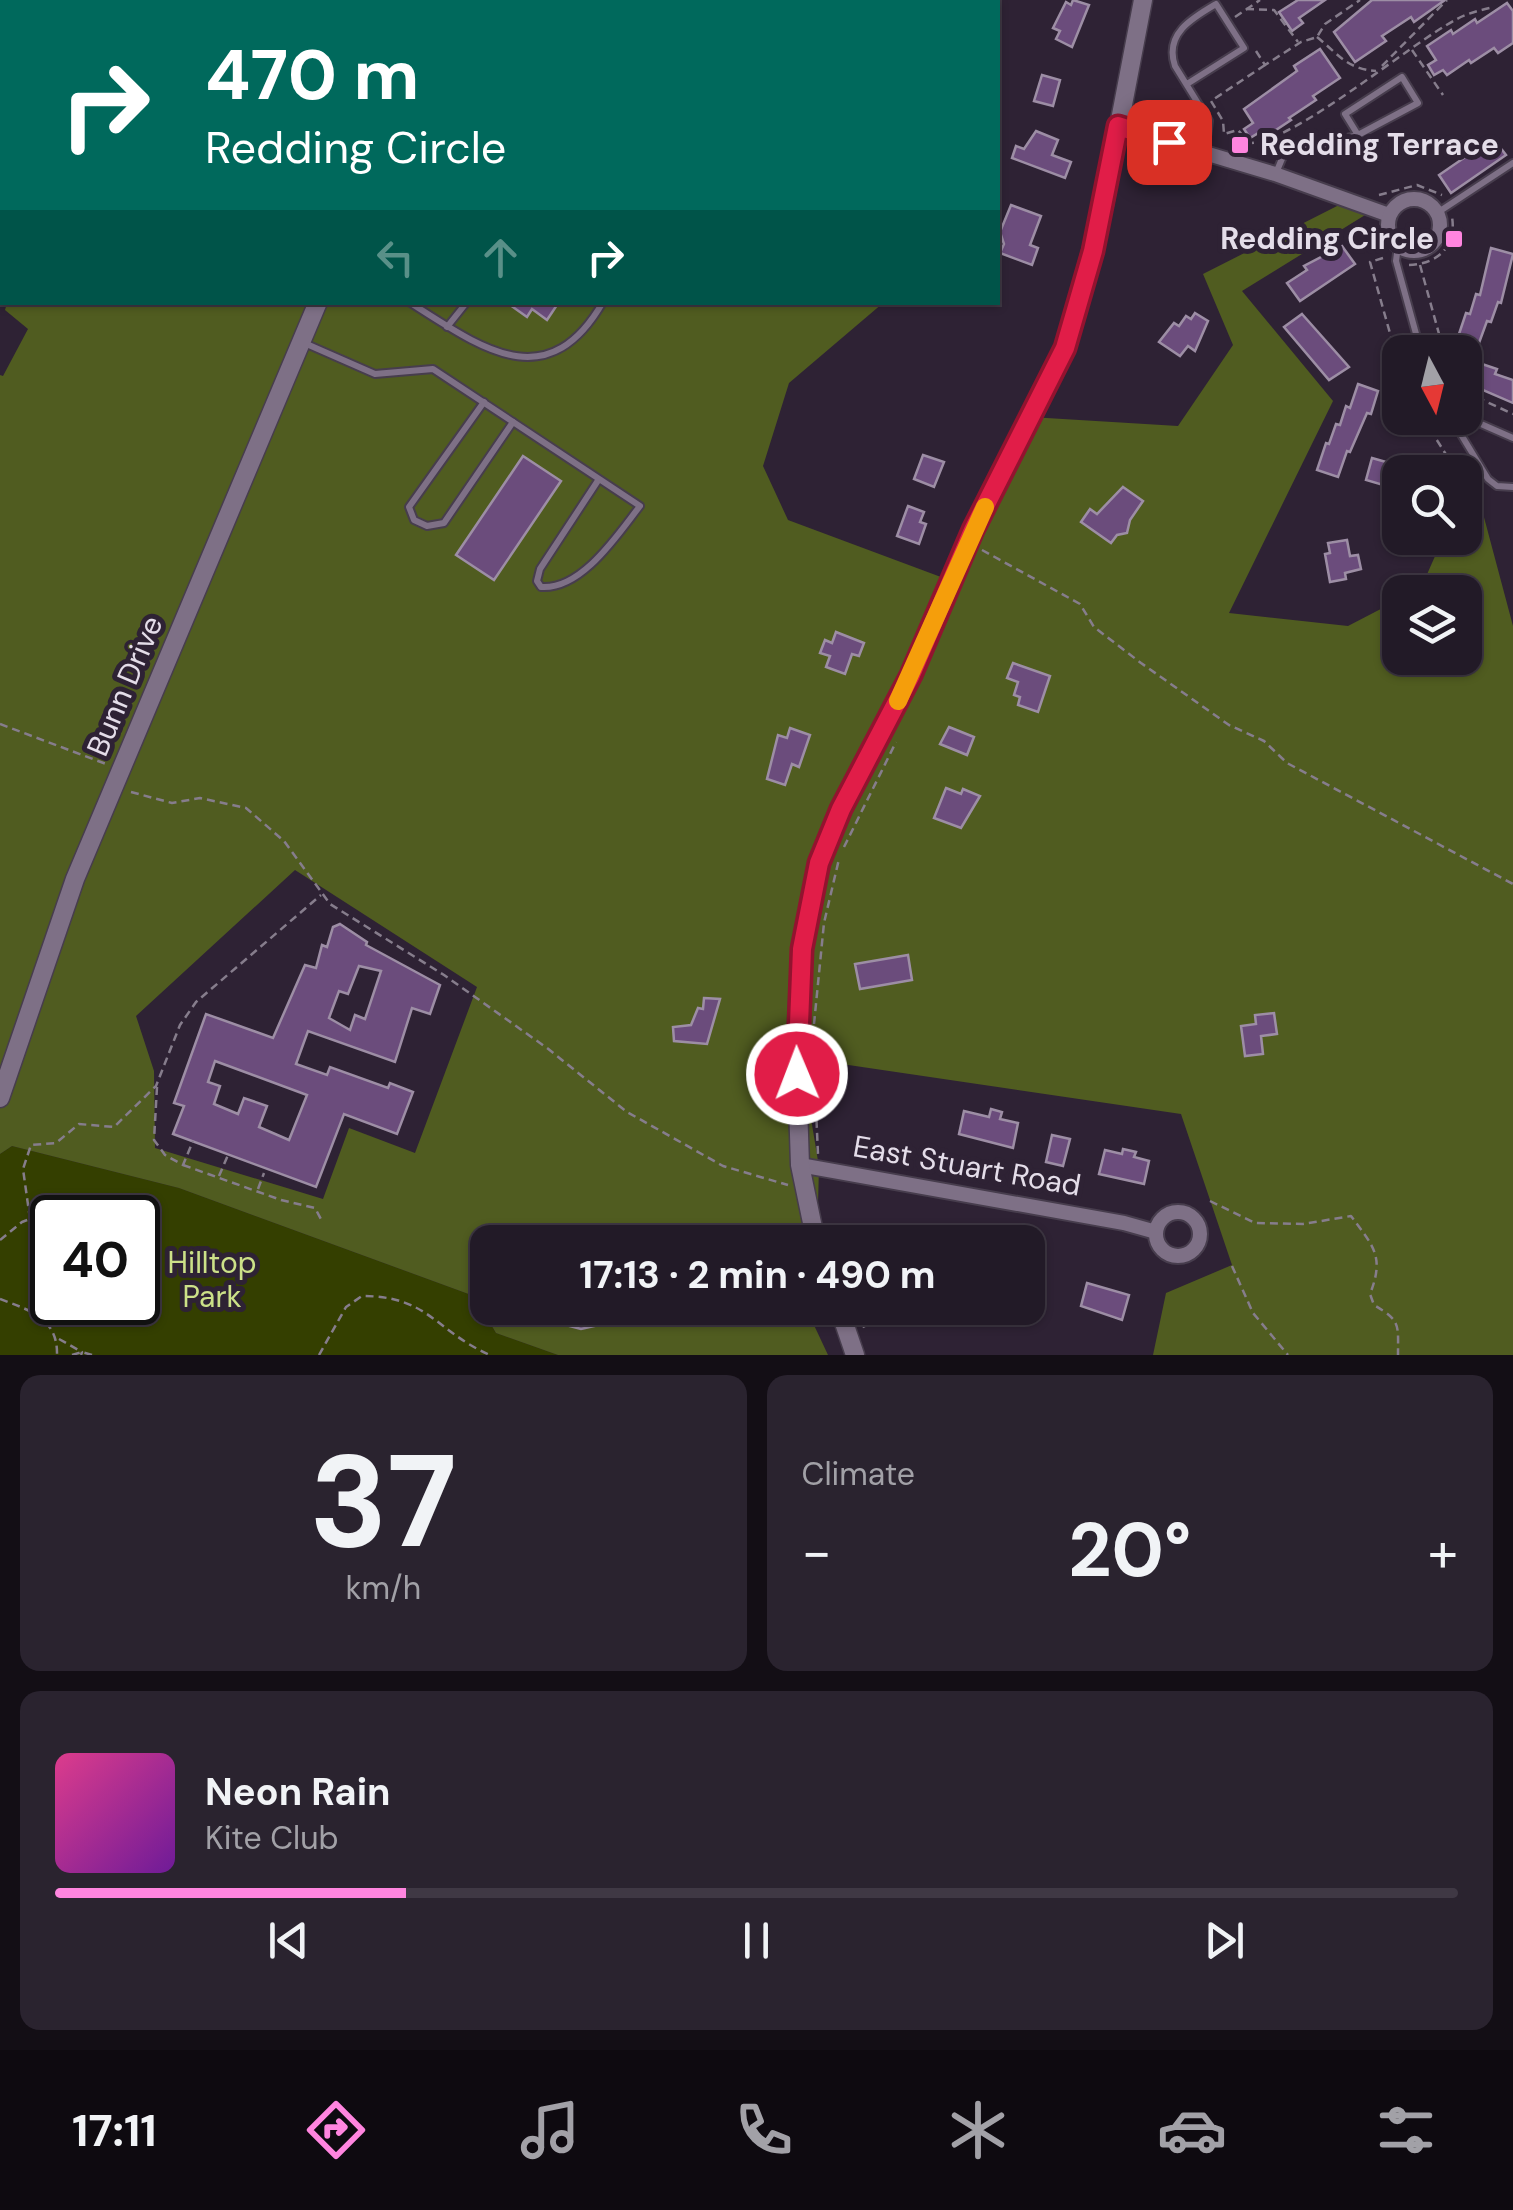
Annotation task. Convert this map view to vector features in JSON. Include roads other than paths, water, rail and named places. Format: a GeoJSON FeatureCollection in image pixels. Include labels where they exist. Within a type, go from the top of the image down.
{"type":"FeatureCollection","features":[{"type":"Feature","properties":{"kind":"street"},"geometry":{"type":"LineString","coordinates":[[815,1225],[797,996],[804,934],[819,863],[841,809],[911,675],[973,530],[1065,348],[1093,251],[1143,0]]}},
{"type":"Feature","properties":{"kind":"street"},"geometry":{"type":"LineString","coordinates":[[1118,126],[1275,174],[1389,215]]}},
{"type":"Feature","properties":{"kind":"street"},"geometry":{"type":"LineString","coordinates":[[1408,199],[1427,202],[1444,214],[1430,245],[1413,251],[1398,246],[1390,235],[1389,215],[1408,199]]}},
{"type":"Feature","properties":{"kind":"street","name":"Bunn Drive"},"geometry":{"type":"LineString","coordinates":[[0,1098],[75,879],[119,768],[317,305]]}},
{"type":"Feature","properties":{"kind":"street","name":"East Stuart Road"},"geometry":{"type":"LineString","coordinates":[[810,1166],[1156,1232]]}},
{"type":"Feature","properties":{"kind":"street"},"geometry":{"type":"LineString","coordinates":[[845,1325],[855,1355]]}},
{"type":"Feature","properties":{"kind":"lane"},"geometry":{"type":"LineString","coordinates":[[1186,84],[1244,48],[1216,4],[1188,20],[1173,46],[1175,66],[1186,84],[1209,121],[1204,153]]}},
{"type":"Feature","properties":{"kind":"lane"},"geometry":{"type":"LineString","coordinates":[[1275,174],[1284,154],[1358,135],[1418,103],[1402,77],[1346,114],[1358,135]]}},
{"type":"Feature","properties":{"kind":"lane"},"geometry":{"type":"LineString","coordinates":[[1444,214],[1513,162]]}},
{"type":"Feature","properties":{"kind":"lane"},"geometry":{"type":"LineString","coordinates":[[1398,246],[1396,261],[1416,335]]}},
{"type":"Feature","properties":{"kind":"lane"},"geometry":{"type":"LineString","coordinates":[[415,305],[486,351],[530,358],[570,344],[590,326],[601,305]]}},
{"type":"Feature","properties":{"kind":"lane"},"geometry":{"type":"LineString","coordinates":[[448,327],[465,305]]}},
{"type":"Feature","properties":{"kind":"lane"},"geometry":{"type":"LineString","coordinates":[[301,342],[375,374],[433,368],[599,478],[640,506],[597,561],[554,588],[542,587],[537,581],[540,570],[599,478]]}},
{"type":"Feature","properties":{"kind":"lane"},"geometry":{"type":"LineString","coordinates":[[484,402],[409,507],[414,520],[427,526],[444,523],[514,422]]}},
{"type":"Feature","properties":{"kind":"lane"},"geometry":{"type":"LineString","coordinates":[[1482,424],[1513,438]]}},
{"type":"Feature","properties":{"kind":"lane"},"geometry":{"type":"LineString","coordinates":[[1461,435],[1488,479],[1497,486],[1513,487]]}},
{"type":"Feature","properties":{"kind":"place","name":"Redding Terrace"},"geometry":{"type":"Point","coordinates":[1240,145]}},
{"type":"Feature","properties":{"kind":"place","name":"Redding Circle"},"geometry":{"type":"Point","coordinates":[1454,239]}},
{"type":"Feature","properties":{"kind":"park label","name":"Hilltop Park"},"geometry":{"type":"Point","coordinates":[212,1280]}}]}
